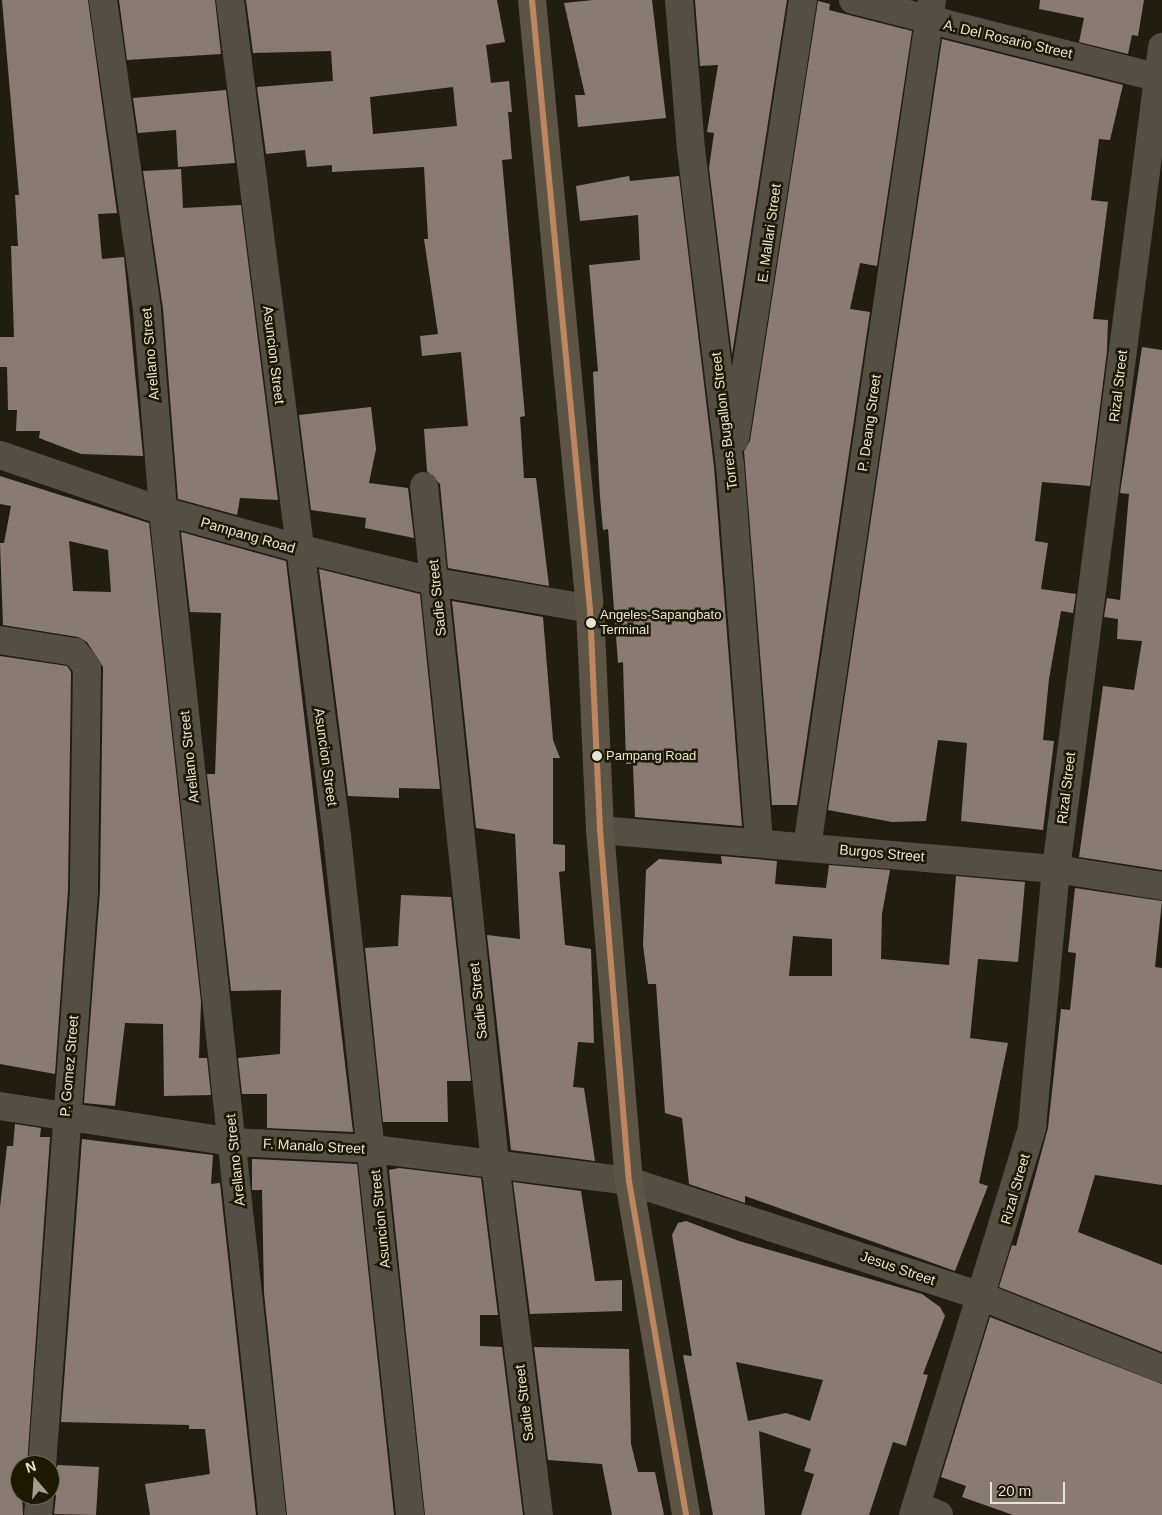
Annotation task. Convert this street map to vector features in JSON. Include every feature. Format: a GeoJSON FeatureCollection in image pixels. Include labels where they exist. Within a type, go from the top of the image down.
{"type":"FeatureCollection","features":[{"type":"Feature","properties":{"kind":"main road"},"geometry":{"type":"LineString","coordinates":[[532,0],[590,609],[600,830],[628,1181],[686,1515]]}},
{"type":"Feature","properties":{"kind":"street","name":"Arellano Street"},"geometry":{"type":"LineString","coordinates":[[104,0],[146,310],[162,511],[233,1142],[272,1515]]}},
{"type":"Feature","properties":{"kind":"street","name":"Asuncion Street"},"geometry":{"type":"LineString","coordinates":[[230,0],[373,1149],[410,1515]]}},
{"type":"Feature","properties":{"kind":"street","name":"Torres Bugallon Street"},"geometry":{"type":"LineString","coordinates":[[679,0],[691,149],[730,465],[759,843]]}},
{"type":"Feature","properties":{"kind":"street","name":"E. Mallari Street"},"geometry":{"type":"LineString","coordinates":[[730,465],[804,0]]}},
{"type":"Feature","properties":{"kind":"street","name":"A. Del Rosario Street"},"geometry":{"type":"LineString","coordinates":[[853,0],[930,10],[1160,79]]}},
{"type":"Feature","properties":{"kind":"street","name":"P. Deang Street"},"geometry":{"type":"LineString","coordinates":[[807,847],[930,10]]}},
{"type":"Feature","properties":{"kind":"street","name":"Rizal Street"},"geometry":{"type":"LineString","coordinates":[[923,1512],[1032,1127],[1056,869],[1160,79],[1162,47]]}},
{"type":"Feature","properties":{"kind":"street","name":"Pampang Road"},"geometry":{"type":"LineString","coordinates":[[0,454],[162,511],[298,548],[436,582],[590,609]]}},
{"type":"Feature","properties":{"kind":"street","name":"Sadie Street"},"geometry":{"type":"LineString","coordinates":[[424,486],[436,582],[495,1163],[539,1515]]}},
{"type":"Feature","properties":{"kind":"street","name":"P. Gomez Street"},"geometry":{"type":"LineString","coordinates":[[0,640],[75,652],[87,667],[84,891],[65,1115],[43,1455]]}},
{"type":"Feature","properties":{"kind":"street","name":"Burgos Street"},"geometry":{"type":"LineString","coordinates":[[600,830],[1056,869],[1162,886]]}},
{"type":"Feature","properties":{"kind":"street","name":"F. Manalo Street"},"geometry":{"type":"LineString","coordinates":[[0,1106],[233,1142],[373,1149],[628,1181]]}},
{"type":"Feature","properties":{"kind":"street","name":"Jesus Street"},"geometry":{"type":"LineString","coordinates":[[628,1181],[983,1297],[1162,1369]]}},
{"type":"Feature","properties":{"kind":"building"},"geometry":{"type":"Polygon","coordinates":[[[2,0],[88,0],[117,213],[98,214],[102,259],[124,257],[143,456],[81,454],[39,438],[40,431],[16,431],[17,410],[8,410],[7,367],[0,367],[0,337],[14,337],[11,246],[18,246],[15,195],[19,195],[2,0]]]}},
{"type":"Feature","properties":{"kind":"building"},"geometry":{"type":"Polygon","coordinates":[[[119,0],[215,0],[221,54],[127,60],[119,0]]]}},
{"type":"Feature","properties":{"kind":"building"},"geometry":{"type":"Polygon","coordinates":[[[246,0],[497,0],[505,42],[486,45],[491,83],[509,81],[512,112],[508,112],[512,159],[502,160],[525,416],[520,417],[524,478],[536,478],[549,586],[448,568],[440,484],[427,471],[424,429],[468,426],[461,352],[422,356],[420,336],[438,334],[424,239],[428,239],[424,167],[332,172],[332,165],[307,167],[305,150],[266,154],[257,87],[333,81],[331,51],[253,53],[246,0]],[[453,87],[370,97],[373,134],[457,126],[453,87]]]}},
{"type":"Feature","properties":{"kind":"building"},"geometry":{"type":"Polygon","coordinates":[[[593,0],[652,0],[666,118],[578,127],[575,95],[585,95],[564,3],[593,0]]]}},
{"type":"Feature","properties":{"kind":"building"},"geometry":{"type":"Polygon","coordinates":[[[695,0],[787,0],[732,355],[709,168],[714,133],[707,132],[718,65],[700,66],[695,0]]]}},
{"type":"Feature","properties":{"kind":"building"},"geometry":{"type":"Polygon","coordinates":[[[1040,0],[1144,0],[1138,36],[1132,35],[1128,54],[1079,42],[1084,18],[1039,9],[1040,0]]]}},
{"type":"Feature","properties":{"kind":"building"},"geometry":{"type":"Polygon","coordinates":[[[818,1],[830,4],[829,10],[912,31],[877,266],[860,263],[850,309],[870,312],[797,805],[772,805],[744,451],[750,441],[818,1]]]}},
{"type":"Feature","properties":{"kind":"building"},"geometry":{"type":"Polygon","coordinates":[[[942,39],[1123,85],[1110,140],[1099,139],[1091,200],[1108,202],[1093,319],[1108,320],[1107,351],[1090,486],[1042,482],[1035,541],[1048,543],[1041,589],[1076,594],[1073,613],[1061,611],[1049,679],[1043,740],[1054,741],[1043,830],[961,821],[967,743],[938,740],[926,821],[892,822],[828,810],[942,39]]]}},
{"type":"Feature","properties":{"kind":"building"},"geometry":{"type":"Polygon","coordinates":[[[226,90],[235,163],[178,167],[176,130],[138,133],[133,98],[226,90]]]}},
{"type":"Feature","properties":{"kind":"building"},"geometry":{"type":"Polygon","coordinates":[[[181,169],[183,208],[241,205],[278,500],[240,498],[237,515],[178,499],[163,309],[143,171],[181,169]]]}},
{"type":"Feature","properties":{"kind":"building"},"geometry":{"type":"Polygon","coordinates":[[[629,176],[630,181],[679,176],[714,467],[742,826],[635,817],[633,764],[626,764],[623,662],[618,663],[608,529],[603,530],[600,497],[593,372],[598,371],[589,265],[640,260],[638,215],[580,221],[576,186],[629,176]]]}},
{"type":"Feature","properties":{"kind":"building"},"geometry":{"type":"Polygon","coordinates":[[[1142,347],[1162,350],[1162,870],[1079,857],[1103,686],[1134,690],[1142,641],[1117,639],[1118,619],[1104,617],[1107,598],[1120,600],[1129,494],[1120,493],[1142,347]]]}},
{"type":"Feature","properties":{"kind":"building"},"geometry":{"type":"Polygon","coordinates":[[[371,407],[376,449],[369,483],[408,488],[414,538],[365,528],[366,518],[311,510],[299,415],[371,407]]]}},
{"type":"Feature","properties":{"kind":"building"},"geometry":{"type":"Polygon","coordinates":[[[0,476],[149,523],[201,1002],[199,1058],[207,1058],[211,1095],[164,1096],[163,1024],[125,1023],[115,1106],[84,1103],[100,891],[103,667],[87,642],[78,637],[3,625],[0,543],[4,543],[11,506],[0,504],[0,476]],[[69,541],[73,591],[111,592],[108,550],[69,541]]]}},
{"type":"Feature","properties":{"kind":"building"},"geometry":{"type":"Polygon","coordinates":[[[181,532],[286,561],[353,1132],[267,1128],[267,1094],[242,1094],[238,1058],[280,1054],[281,990],[231,991],[207,774],[215,774],[221,613],[190,612],[181,532]]]}},
{"type":"Feature","properties":{"kind":"building"},"geometry":{"type":"Polygon","coordinates":[[[319,569],[420,594],[440,789],[399,788],[399,798],[348,796],[319,569]]]}},
{"type":"Feature","properties":{"kind":"building"},"geometry":{"type":"Polygon","coordinates":[[[452,601],[543,617],[553,740],[560,758],[553,758],[553,844],[565,845],[565,871],[559,872],[565,945],[591,949],[594,1043],[578,1042],[573,1087],[584,1088],[595,1161],[511,1150],[487,935],[520,939],[515,834],[476,828],[452,601]]]}},
{"type":"Feature","properties":{"kind":"building"},"geometry":{"type":"Polygon","coordinates":[[[0,656],[67,666],[71,672],[68,890],[55,1074],[0,1064],[0,656]]]}},
{"type":"Feature","properties":{"kind":"building"},"geometry":{"type":"Polygon","coordinates":[[[721,856],[777,861],[775,884],[826,888],[829,865],[890,870],[882,914],[881,959],[949,965],[956,876],[1025,882],[1018,962],[978,959],[970,1038],[1008,1043],[979,1183],[988,1186],[955,1271],[745,1196],[745,1203],[689,1184],[682,1118],[665,1113],[656,984],[648,984],[643,945],[646,870],[659,859],[722,864],[721,856]],[[793,936],[789,976],[832,976],[832,939],[793,936]]]}},
{"type":"Feature","properties":{"kind":"building"},"geometry":{"type":"Polygon","coordinates":[[[1075,888],[1162,901],[1155,967],[1162,968],[1162,1185],[1095,1175],[1078,1232],[1162,1265],[1162,1352],[999,1287],[1012,1245],[1016,1246],[1048,1128],[1061,1009],[1070,1010],[1076,953],[1068,952],[1075,888]]]}},
{"type":"Feature","properties":{"kind":"building"},"geometry":{"type":"Polygon","coordinates":[[[401,895],[451,897],[471,1081],[447,1081],[448,1122],[383,1122],[365,948],[398,946],[401,895]]]}},
{"type":"Feature","properties":{"kind":"building"},"geometry":{"type":"Polygon","coordinates":[[[15,1124],[41,1128],[40,1137],[50,1137],[28,1455],[10,1455],[10,1505],[22,1505],[23,1515],[0,1515],[0,1207],[7,1146],[13,1146],[15,1124]]]}},
{"type":"Feature","properties":{"kind":"building"},"geometry":{"type":"Polygon","coordinates":[[[82,1139],[213,1155],[211,1184],[220,1183],[256,1515],[150,1515],[145,1484],[210,1474],[205,1429],[189,1429],[189,1425],[61,1422],[82,1139]]]}},
{"type":"Feature","properties":{"kind":"building"},"geometry":{"type":"Polygon","coordinates":[[[252,1159],[357,1164],[394,1515],[287,1515],[264,1293],[262,1190],[252,1190],[252,1159]]]}},
{"type":"Feature","properties":{"kind":"building"},"geometry":{"type":"Polygon","coordinates":[[[399,1168],[481,1178],[498,1315],[480,1315],[480,1346],[502,1347],[523,1515],[425,1515],[389,1170],[399,1168]]]}},
{"type":"Feature","properties":{"kind":"building"},"geometry":{"type":"Polygon","coordinates":[[[513,1182],[581,1191],[595,1281],[622,1280],[622,1311],[530,1314],[513,1182]]]}},
{"type":"Feature","properties":{"kind":"building"},"geometry":{"type":"Polygon","coordinates":[[[686,1221],[739,1241],[922,1294],[940,1307],[945,1316],[923,1374],[928,1375],[906,1446],[893,1442],[869,1515],[801,1515],[814,1474],[804,1471],[811,1449],[759,1431],[765,1515],[713,1515],[683,1355],[692,1356],[672,1235],[678,1223],[686,1221]],[[736,1362],[748,1421],[786,1413],[810,1421],[823,1380],[736,1362]]]}},
{"type":"Feature","properties":{"kind":"building"},"geometry":{"type":"Polygon","coordinates":[[[990,1317],[1162,1384],[1162,1515],[1013,1515],[962,1497],[966,1486],[941,1477],[990,1317]]]}},
{"type":"Feature","properties":{"kind":"building"},"geometry":{"type":"Polygon","coordinates":[[[534,1347],[629,1349],[631,1444],[638,1472],[655,1472],[664,1515],[612,1515],[602,1464],[548,1460],[534,1347]]]}},
{"type":"Feature","properties":{"kind":"building"},"geometry":{"type":"Polygon","coordinates":[[[60,1465],[99,1467],[96,1515],[54,1514],[55,1505],[60,1505],[60,1465]]]}},
{"type":"Feature","properties":{"kind":"transit line"},"geometry":{"type":"LineString","coordinates":[[532,0],[590,609],[600,830],[629,1181],[686,1515]]}},
{"type":"Feature","properties":{"kind":"place","name":"Angeles-Sapangbato Terminal"},"geometry":{"type":"Point","coordinates":[591,623]}},
{"type":"Feature","properties":{"kind":"place","name":"Pampang Road"},"geometry":{"type":"Point","coordinates":[597,756]}}]}
